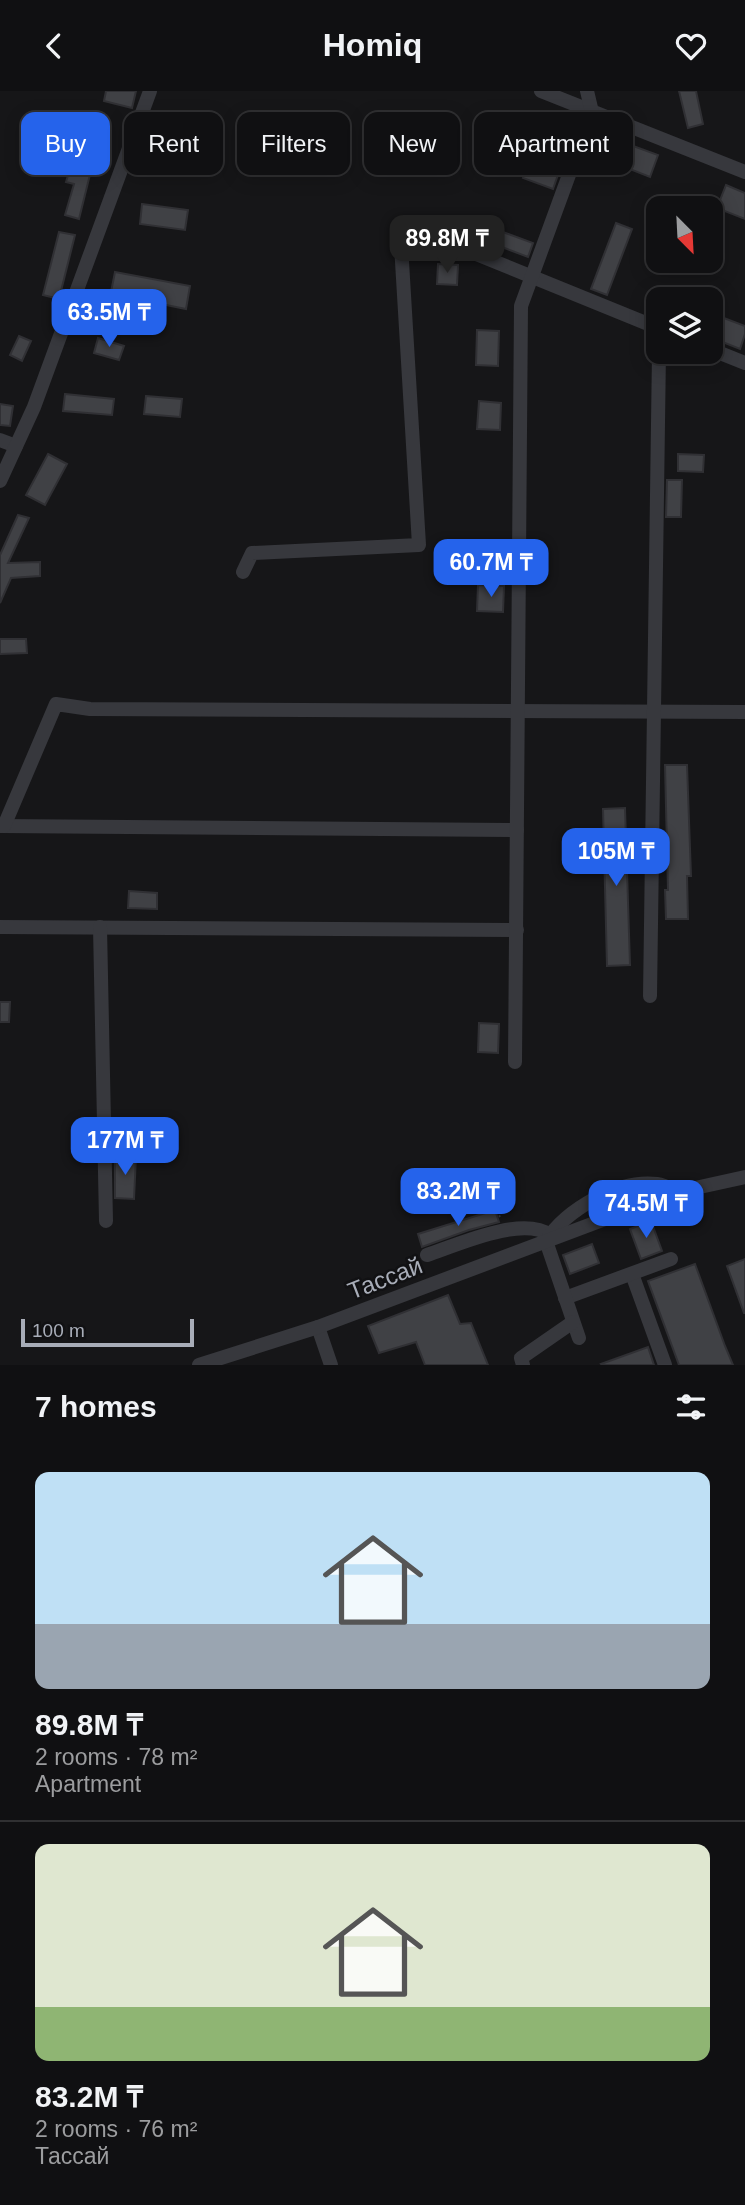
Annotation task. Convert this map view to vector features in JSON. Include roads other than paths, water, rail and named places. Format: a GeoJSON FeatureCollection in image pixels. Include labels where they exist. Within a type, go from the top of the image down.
{"type":"FeatureCollection","features":[{"type":"Feature","properties":{"kind":"street"},"geometry":{"type":"LineString","coordinates":[[0,481],[34,407],[150,91]]}},
{"type":"Feature","properties":{"kind":"street"},"geometry":{"type":"LineString","coordinates":[[541,91],[592,112]]}},
{"type":"Feature","properties":{"kind":"street"},"geometry":{"type":"LineString","coordinates":[[587,91],[592,112]]}},
{"type":"Feature","properties":{"kind":"street"},"geometry":{"type":"LineString","coordinates":[[633,128],[745,172]]}},
{"type":"Feature","properties":{"kind":"street"},"geometry":{"type":"LineString","coordinates":[[515,1062],[521,306],[569,175]]}},
{"type":"Feature","properties":{"kind":"street"},"geometry":{"type":"LineString","coordinates":[[243,572],[252,553],[419,545],[401,245],[432,236],[646,323]]}},
{"type":"Feature","properties":{"kind":"street"},"geometry":{"type":"LineString","coordinates":[[723,354],[745,363]]}},
{"type":"Feature","properties":{"kind":"street"},"geometry":{"type":"LineString","coordinates":[[650,996],[659,364]]}},
{"type":"Feature","properties":{"kind":"street"},"geometry":{"type":"LineString","coordinates":[[0,440],[16,446]]}},
{"type":"Feature","properties":{"kind":"street"},"geometry":{"type":"LineString","coordinates":[[517,829],[2,826],[56,704],[90,709],[745,712]]}},
{"type":"Feature","properties":{"kind":"street"},"geometry":{"type":"LineString","coordinates":[[0,927],[517,930]]}},
{"type":"Feature","properties":{"kind":"street"},"geometry":{"type":"LineString","coordinates":[[100,927],[106,1221]]}},
{"type":"Feature","properties":{"kind":"street","name":"Тассай"},"geometry":{"type":"LineString","coordinates":[[199,1365],[318,1327],[548,1238],[677,1192],[745,1177]]}},
{"type":"Feature","properties":{"kind":"street"},"geometry":{"type":"LineString","coordinates":[[548,1238],[568,1215],[605,1195],[634,1184],[659,1184],[677,1192]]}},
{"type":"Feature","properties":{"kind":"street"},"geometry":{"type":"LineString","coordinates":[[428,1255],[504,1230],[535,1229],[548,1238],[579,1338]]}},
{"type":"Feature","properties":{"kind":"street"},"geometry":{"type":"LineString","coordinates":[[565,1298],[670,1259]]}},
{"type":"Feature","properties":{"kind":"street"},"geometry":{"type":"LineString","coordinates":[[632,1273],[665,1365]]}},
{"type":"Feature","properties":{"kind":"street"},"geometry":{"type":"LineString","coordinates":[[523,1365],[521,1358],[573,1322]]}},
{"type":"Feature","properties":{"kind":"street"},"geometry":{"type":"LineString","coordinates":[[318,1327],[331,1365]]}}]}
